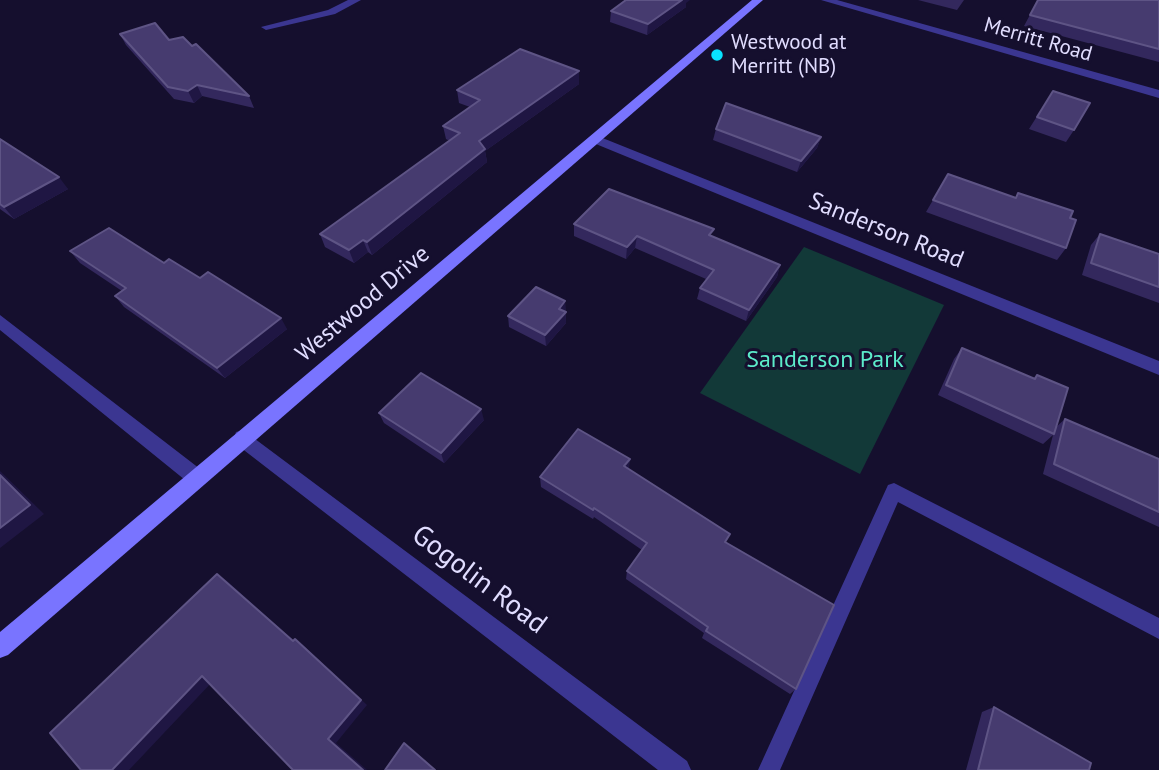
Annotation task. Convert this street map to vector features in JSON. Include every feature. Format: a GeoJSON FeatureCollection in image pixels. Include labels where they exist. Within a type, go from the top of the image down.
{"type":"FeatureCollection","features":[{"type":"Feature","properties":{"kind":"street"},"geometry":{"type":"LineString","coordinates":[[266,27],[331,12],[356,0]]}},
{"type":"Feature","properties":{"kind":"street","name":"Westwood Drive"},"geometry":{"type":"LineString","coordinates":[[0,647],[758,0]]}},
{"type":"Feature","properties":{"kind":"street","name":"Merritt Road"},"geometry":{"type":"LineString","coordinates":[[826,0],[1159,93]]}},
{"type":"Feature","properties":{"kind":"street","name":"Sanderson Road"},"geometry":{"type":"LineString","coordinates":[[596,139],[1159,368]]}},
{"type":"Feature","properties":{"kind":"street"},"geometry":{"type":"LineString","coordinates":[[0,321],[197,478]]}},
{"type":"Feature","properties":{"kind":"street","name":"Gogolin Road"},"geometry":{"type":"LineString","coordinates":[[243,438],[678,770]]}},
{"type":"Feature","properties":{"kind":"lane"},"geometry":{"type":"LineString","coordinates":[[769,770],[894,491],[1159,629]]}},
{"type":"Feature","properties":{"kind":"green space","name":"Sanderson Park"},"geometry":{"type":"Polygon","coordinates":[[[804,247],[944,305],[860,474],[700,393],[804,247]]]}},
{"type":"Feature","properties":{"kind":"building"},"geometry":{"type":"Polygon","coordinates":[[[626,0],[682,0],[648,24],[611,11],[626,0]]]}},
{"type":"Feature","properties":{"kind":"building"},"geometry":{"type":"Polygon","coordinates":[[[1038,0],[1159,0],[1159,49],[1030,15],[1038,0]]]}},
{"type":"Feature","properties":{"kind":"building"},"geometry":{"type":"Polygon","coordinates":[[[155,23],[169,40],[183,37],[192,46],[196,44],[249,96],[197,85],[188,91],[168,87],[120,34],[155,23]]]}},
{"type":"Feature","properties":{"kind":"building"},"geometry":{"type":"Polygon","coordinates":[[[520,49],[579,71],[479,141],[485,149],[367,242],[363,240],[349,250],[320,234],[460,133],[443,126],[480,100],[457,90],[520,49]]]}},
{"type":"Feature","properties":{"kind":"building"},"geometry":{"type":"Polygon","coordinates":[[[1053,91],[1090,103],[1074,130],[1037,117],[1053,91]]]}},
{"type":"Feature","properties":{"kind":"building"},"geometry":{"type":"Polygon","coordinates":[[[726,103],[821,137],[801,161],[716,129],[726,103]]]}},
{"type":"Feature","properties":{"kind":"building"},"geometry":{"type":"Polygon","coordinates":[[[0,139],[59,177],[4,207],[0,204],[0,139]]]}},
{"type":"Feature","properties":{"kind":"building"},"geometry":{"type":"Polygon","coordinates":[[[948,174],[1016,198],[1018,193],[1073,211],[1070,218],[1076,220],[1066,248],[933,200],[948,174]]]}},
{"type":"Feature","properties":{"kind":"building"},"geometry":{"type":"Polygon","coordinates":[[[609,189],[714,229],[709,235],[780,265],[749,310],[700,288],[714,270],[637,236],[627,247],[574,224],[609,189]]]}},
{"type":"Feature","properties":{"kind":"building"},"geometry":{"type":"Polygon","coordinates":[[[109,228],[164,263],[169,259],[200,278],[208,272],[281,318],[217,368],[115,296],[126,288],[70,251],[109,228]]]}},
{"type":"Feature","properties":{"kind":"building"},"geometry":{"type":"Polygon","coordinates":[[[1100,234],[1159,254],[1159,287],[1091,263],[1100,234]]]}},
{"type":"Feature","properties":{"kind":"building"},"geometry":{"type":"Polygon","coordinates":[[[536,287],[565,301],[559,309],[566,312],[545,335],[508,316],[536,287]]]}},
{"type":"Feature","properties":{"kind":"building"},"geometry":{"type":"Polygon","coordinates":[[[962,348],[1035,379],[1037,375],[1068,388],[1054,434],[946,385],[962,348]]]}},
{"type":"Feature","properties":{"kind":"building"},"geometry":{"type":"Polygon","coordinates":[[[421,373],[481,409],[441,453],[379,413],[421,373]]]}},
{"type":"Feature","properties":{"kind":"building"},"geometry":{"type":"Polygon","coordinates":[[[1065,419],[1159,459],[1159,512],[1054,464],[1065,419]]]}},
{"type":"Feature","properties":{"kind":"building"},"geometry":{"type":"Polygon","coordinates":[[[578,429],[630,459],[624,466],[730,534],[725,542],[834,605],[796,689],[706,631],[708,627],[627,571],[647,543],[540,477],[578,429]]]}},
{"type":"Feature","properties":{"kind":"building"},"geometry":{"type":"Polygon","coordinates":[[[0,475],[30,505],[0,528],[0,475]]]}},
{"type":"Feature","properties":{"kind":"building"},"geometry":{"type":"Polygon","coordinates":[[[217,574],[293,641],[295,639],[361,700],[328,739],[363,770],[293,770],[202,676],[112,770],[81,770],[50,733],[217,574]]]}},
{"type":"Feature","properties":{"kind":"building"},"geometry":{"type":"Polygon","coordinates":[[[994,707],[1091,763],[1089,770],[978,770],[994,707]]]}},
{"type":"Feature","properties":{"kind":"building"},"geometry":{"type":"Polygon","coordinates":[[[404,743],[435,770],[385,770],[404,743]]]}},
{"type":"Feature","properties":{"kind":"place","name":"Westwood at Merritt (NB)"},"geometry":{"type":"Point","coordinates":[717,55]}}]}
